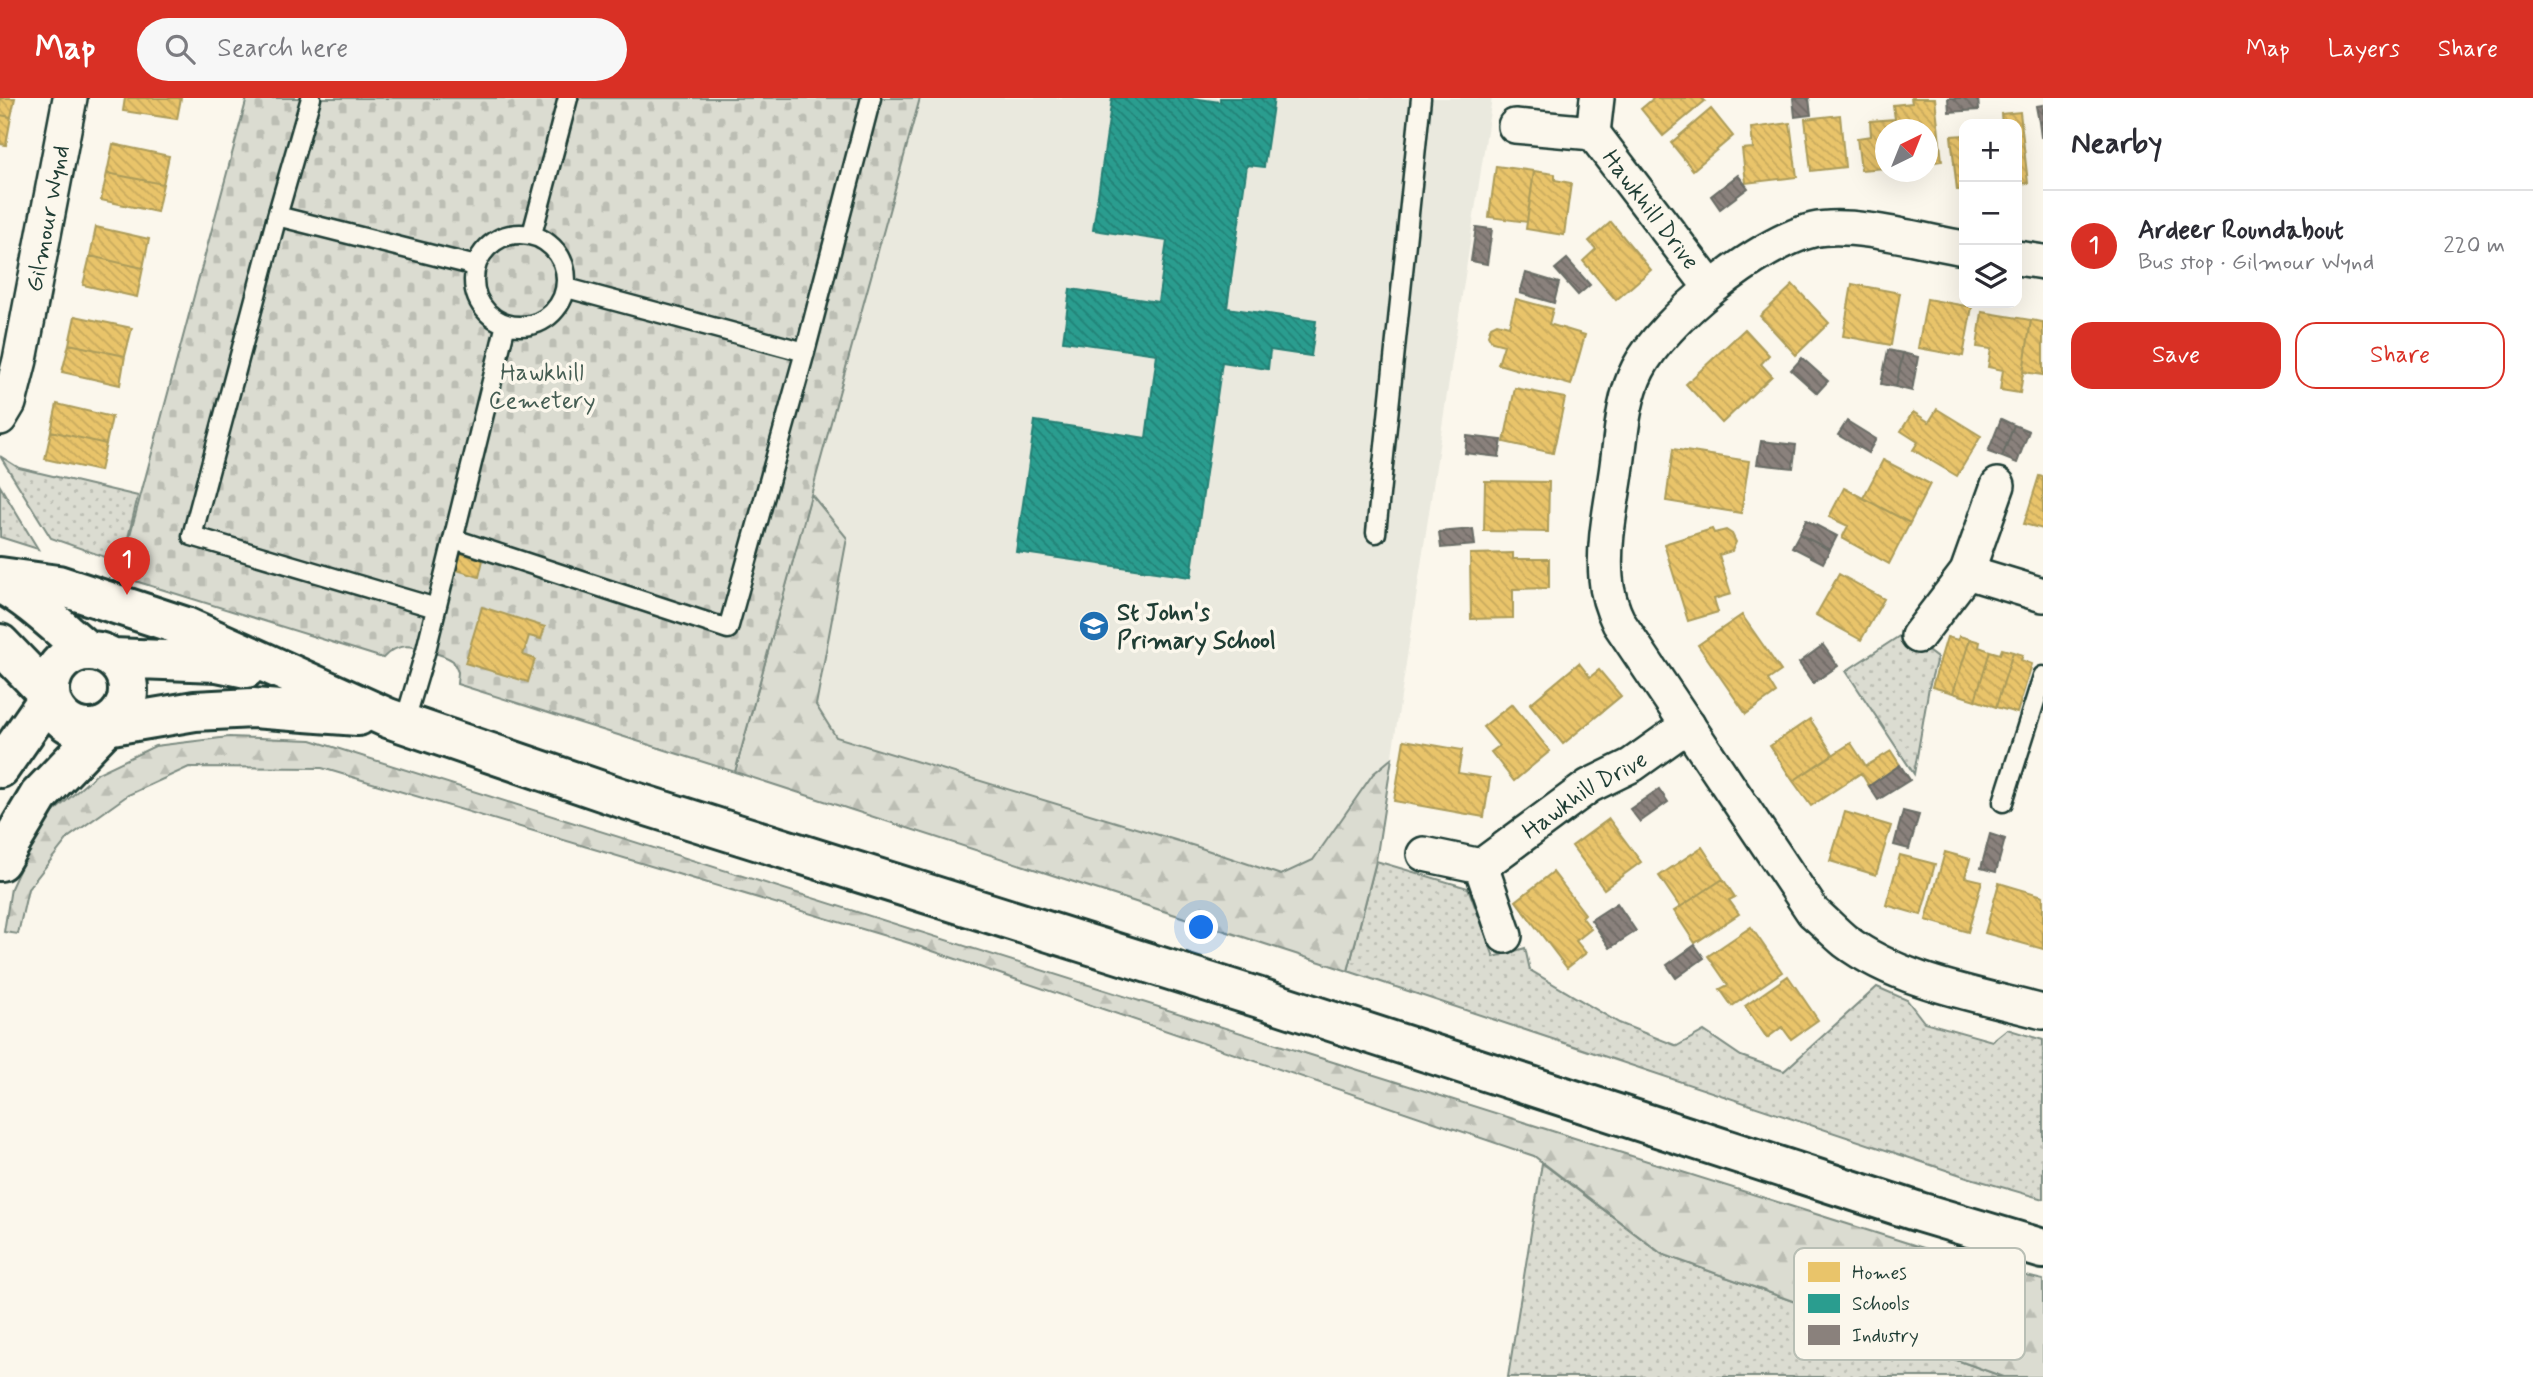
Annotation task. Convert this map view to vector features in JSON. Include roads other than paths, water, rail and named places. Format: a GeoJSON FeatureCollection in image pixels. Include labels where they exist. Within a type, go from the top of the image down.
{"type":"FeatureCollection","features":[{"type":"Feature","properties":{"kind":"main road"},"geometry":{"type":"LineString","coordinates":[[0,577],[58,585],[186,627],[396,721],[622,798],[1263,999],[1919,1212],[2043,1249]]}},
{"type":"Feature","properties":{"kind":"main road"},"geometry":{"type":"LineString","coordinates":[[0,583],[121,667],[127,680],[128,694],[125,706],[117,718],[106,726],[39,796],[0,861]]}},
{"type":"Feature","properties":{"kind":"main road"},"geometry":{"type":"LineString","coordinates":[[0,644],[50,696]]}},
{"type":"Feature","properties":{"kind":"main road"},"geometry":{"type":"LineString","coordinates":[[295,677],[217,662],[73,653],[62,660],[54,670],[50,682],[50,696],[53,708],[60,718],[82,729],[195,711],[253,708],[396,721]]}},
{"type":"Feature","properties":{"kind":"main road"},"geometry":{"type":"LineString","coordinates":[[0,768],[50,696]]}},
{"type":"Feature","properties":{"kind":"street","name":"Gilmour Wynd"},"geometry":{"type":"LineString","coordinates":[[0,418],[9,403],[20,360],[70,98]]}},
{"type":"Feature","properties":{"kind":"street","name":"Hawkhill Drive"},"geometry":{"type":"LineString","coordinates":[[1597,98],[1593,133],[1711,288]]}},
{"type":"Feature","properties":{"kind":"street","name":"Hawkhill Drive"},"geometry":{"type":"LineString","coordinates":[[1515,126],[1593,133]]}},
{"type":"Feature","properties":{"kind":"street"},"geometry":{"type":"LineString","coordinates":[[1959,247],[1848,228],[1815,230],[1775,244],[1711,288],[1660,340],[1638,369],[1626,404],[1605,554],[1606,581],[1610,604],[1619,623],[1813,912],[1846,942],[1910,976],[2043,1012]]}},
{"type":"Feature","properties":{"kind":"street"},"geometry":{"type":"LineString","coordinates":[[2022,259],[2043,262]]}},
{"type":"Feature","properties":{"kind":"street"},"geometry":{"type":"LineString","coordinates":[[1918,636],[1968,572],[1998,485]]}},
{"type":"Feature","properties":{"kind":"street"},"geometry":{"type":"LineString","coordinates":[[1968,572],[2043,595]]}},
{"type":"Feature","properties":{"kind":"street","name":"Hawkhill Drive"},"geometry":{"type":"LineString","coordinates":[[1481,866],[1590,786],[1632,765],[1688,725]]}},
{"type":"Feature","properties":{"kind":"street"},"geometry":{"type":"LineString","coordinates":[[1424,854],[1481,866],[1505,936]]}},
{"type":"Feature","properties":{"kind":"lane"},"geometry":{"type":"LineString","coordinates":[[312,98],[276,216],[192,536],[436,608]]}},
{"type":"Feature","properties":{"kind":"lane"},"geometry":{"type":"LineString","coordinates":[[532,234],[568,98]]}},
{"type":"Feature","properties":{"kind":"lane"},"geometry":{"type":"LineString","coordinates":[[454,539],[729,629],[871,98]]}},
{"type":"Feature","properties":{"kind":"lane"},"geometry":{"type":"LineString","coordinates":[[1376,533],[1416,100]]}},
{"type":"Feature","properties":{"kind":"lane"},"geometry":{"type":"LineString","coordinates":[[276,216],[476,266]]}},
{"type":"Feature","properties":{"kind":"lane"},"geometry":{"type":"LineString","coordinates":[[532,234],[556,250],[567,274],[567,288],[552,315],[538,323],[522,327],[506,324],[493,318],[482,307],[476,294],[476,266],[493,242],[506,236],[532,234]]}},
{"type":"Feature","properties":{"kind":"lane"},"geometry":{"type":"LineString","coordinates":[[567,288],[805,352]]}},
{"type":"Feature","properties":{"kind":"lane"},"geometry":{"type":"LineString","coordinates":[[396,721],[436,608],[506,324]]}},
{"type":"Feature","properties":{"kind":"lane"},"geometry":{"type":"LineString","coordinates":[[2003,802],[2043,676]]}},
{"type":"Feature","properties":{"kind":"place","name":"Ardeer Roundabout"},"geometry":{"type":"Point","coordinates":[127,595]}},
{"type":"Feature","properties":{"kind":"place","name":"St John's Primary School"},"geometry":{"type":"Point","coordinates":[1094,626]}},
{"type":"Feature","properties":{"kind":"park label","name":"Hawkhill Cemetery"},"geometry":{"type":"Point","coordinates":[542,386]}}]}
